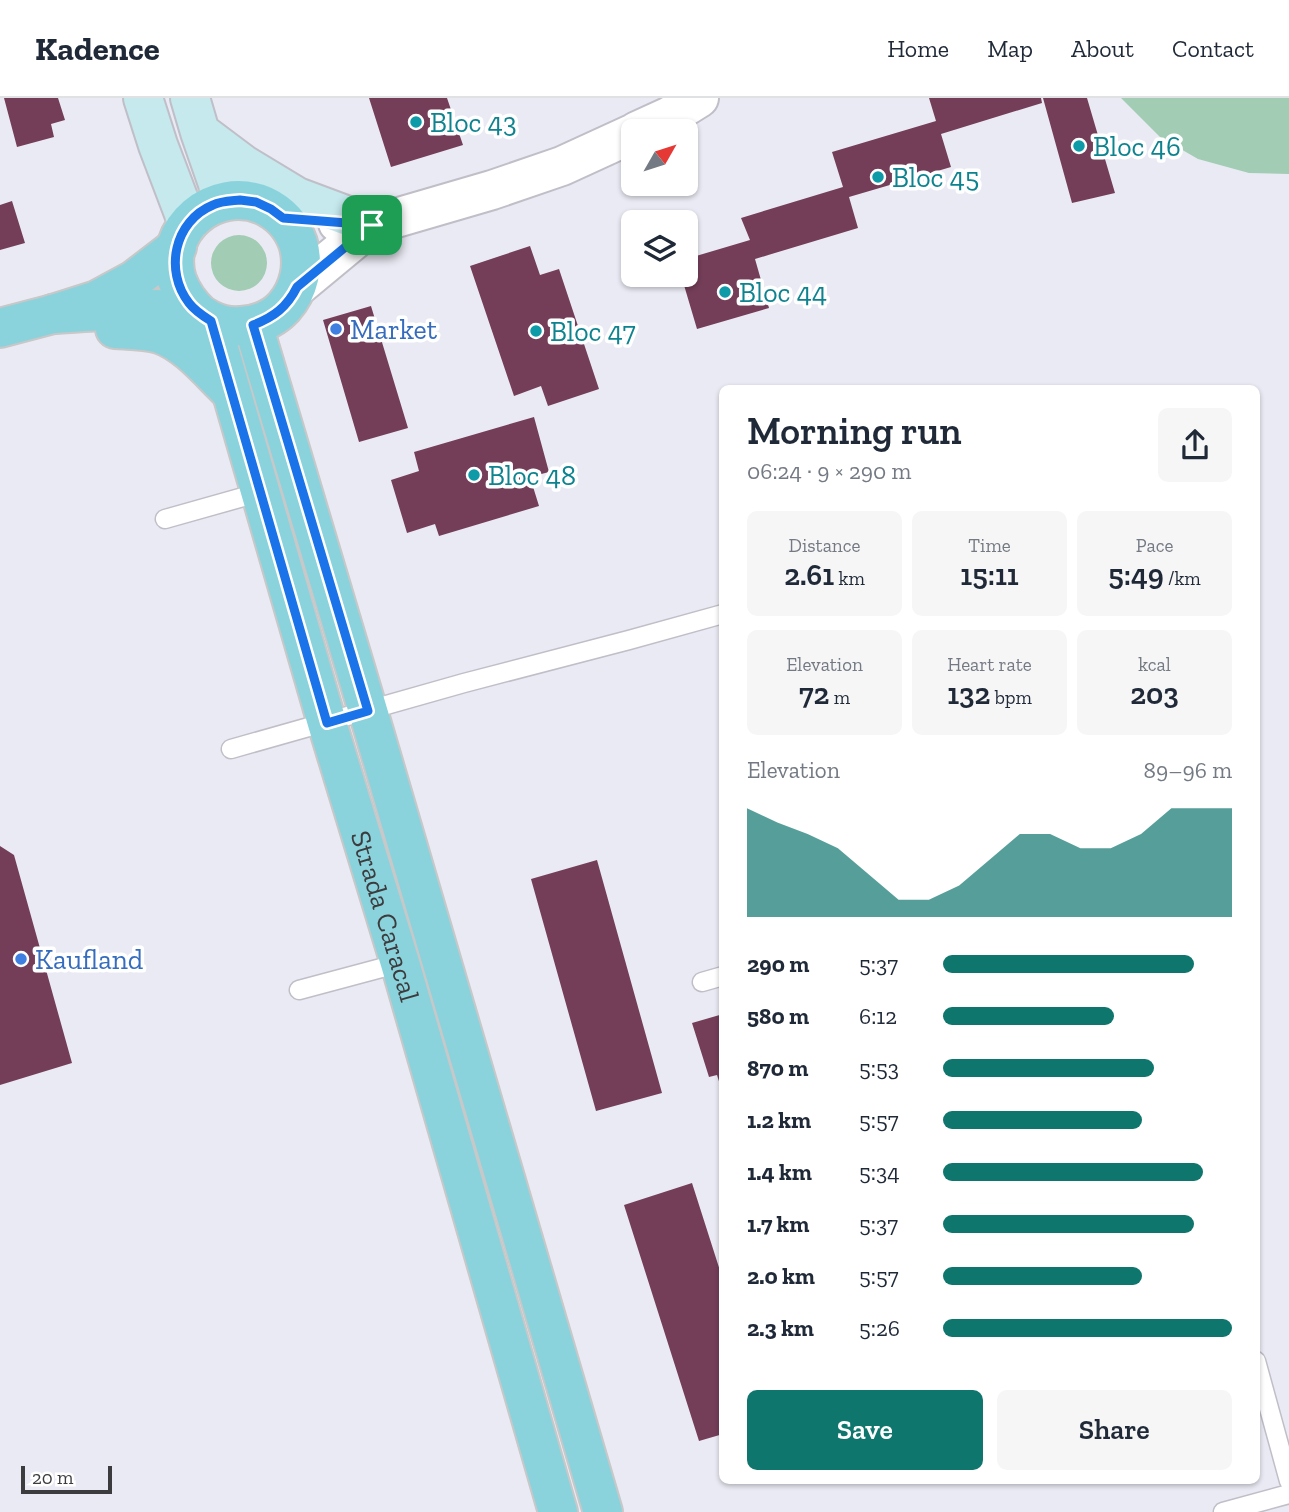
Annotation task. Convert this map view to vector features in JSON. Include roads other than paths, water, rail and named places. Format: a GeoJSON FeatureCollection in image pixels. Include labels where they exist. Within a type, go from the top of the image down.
{"type":"FeatureCollection","features":[{"type":"Feature","properties":{"kind":"main road"},"geometry":{"type":"LineString","coordinates":[[143,98],[159,145],[182,236],[174,263],[176,278],[190,304],[206,318]]}},
{"type":"Feature","properties":{"kind":"main road"},"geometry":{"type":"LineString","coordinates":[[195,115],[224,201]]}},
{"type":"Feature","properties":{"kind":"main road"},"geometry":{"type":"LineString","coordinates":[[195,115],[244,165],[297,197],[372,225]]}},
{"type":"Feature","properties":{"kind":"main road"},"geometry":{"type":"LineString","coordinates":[[224,201],[256,202],[271,209],[283,218],[294,233],[300,251],[301,269],[297,287],[290,300],[280,311],[253,325],[224,325],[175,310],[151,309],[29,320],[97,300],[134,281],[182,236],[204,209],[224,201]]}},
{"type":"Feature","properties":{"kind":"main road","name":"Strada Caracal"},"geometry":{"type":"LineString","coordinates":[[206,318],[232,393],[558,1512]]}},
{"type":"Feature","properties":{"kind":"main road"},"geometry":{"type":"LineString","coordinates":[[29,320],[160,334],[188,351],[232,393]]}},
{"type":"Feature","properties":{"kind":"main road","name":"Strada Caracal"},"geometry":{"type":"LineString","coordinates":[[253,325],[603,1512]]}},
{"type":"Feature","properties":{"kind":"street"},"geometry":{"type":"LineString","coordinates":[[664,119],[699,98]]}},
{"type":"Feature","properties":{"kind":"street"},"geometry":{"type":"LineString","coordinates":[[283,218],[372,225],[492,190],[562,166],[621,139]]}},
{"type":"Feature","properties":{"kind":"street"},"geometry":{"type":"LineString","coordinates":[[297,287],[372,225]]}},
{"type":"Feature","properties":{"kind":"lane"},"geometry":{"type":"LineString","coordinates":[[164,519],[261,492]]}},
{"type":"Feature","properties":{"kind":"lane"},"geometry":{"type":"LineString","coordinates":[[231,749],[719,615]]}},
{"type":"Feature","properties":{"kind":"lane"},"geometry":{"type":"LineString","coordinates":[[299,990],[400,963]]}},
{"type":"Feature","properties":{"kind":"lane"},"geometry":{"type":"LineString","coordinates":[[702,982],[719,977]]}},
{"type":"Feature","properties":{"kind":"lane"},"geometry":{"type":"LineString","coordinates":[[1260,1375],[1289,1480]]}},
{"type":"Feature","properties":{"kind":"lane"},"geometry":{"type":"LineString","coordinates":[[1223,1512],[1289,1494]]}},
{"type":"Feature","properties":{"kind":"place","name":"Bloc 43"},"geometry":{"type":"Point","coordinates":[416,122]}},
{"type":"Feature","properties":{"kind":"place","name":"Bloc 46"},"geometry":{"type":"Point","coordinates":[1079,146]}},
{"type":"Feature","properties":{"kind":"place","name":"Bloc 45"},"geometry":{"type":"Point","coordinates":[878,177]}},
{"type":"Feature","properties":{"kind":"place","name":"Bloc 44"},"geometry":{"type":"Point","coordinates":[725,292]}},
{"type":"Feature","properties":{"kind":"place","name":"Market"},"geometry":{"type":"Point","coordinates":[336,329]}},
{"type":"Feature","properties":{"kind":"place","name":"Bloc 47"},"geometry":{"type":"Point","coordinates":[536,331]}},
{"type":"Feature","properties":{"kind":"place","name":"Bloc 48"},"geometry":{"type":"Point","coordinates":[474,475]}},
{"type":"Feature","properties":{"kind":"place","name":"Kaufland"},"geometry":{"type":"Point","coordinates":[21,959]}}]}
